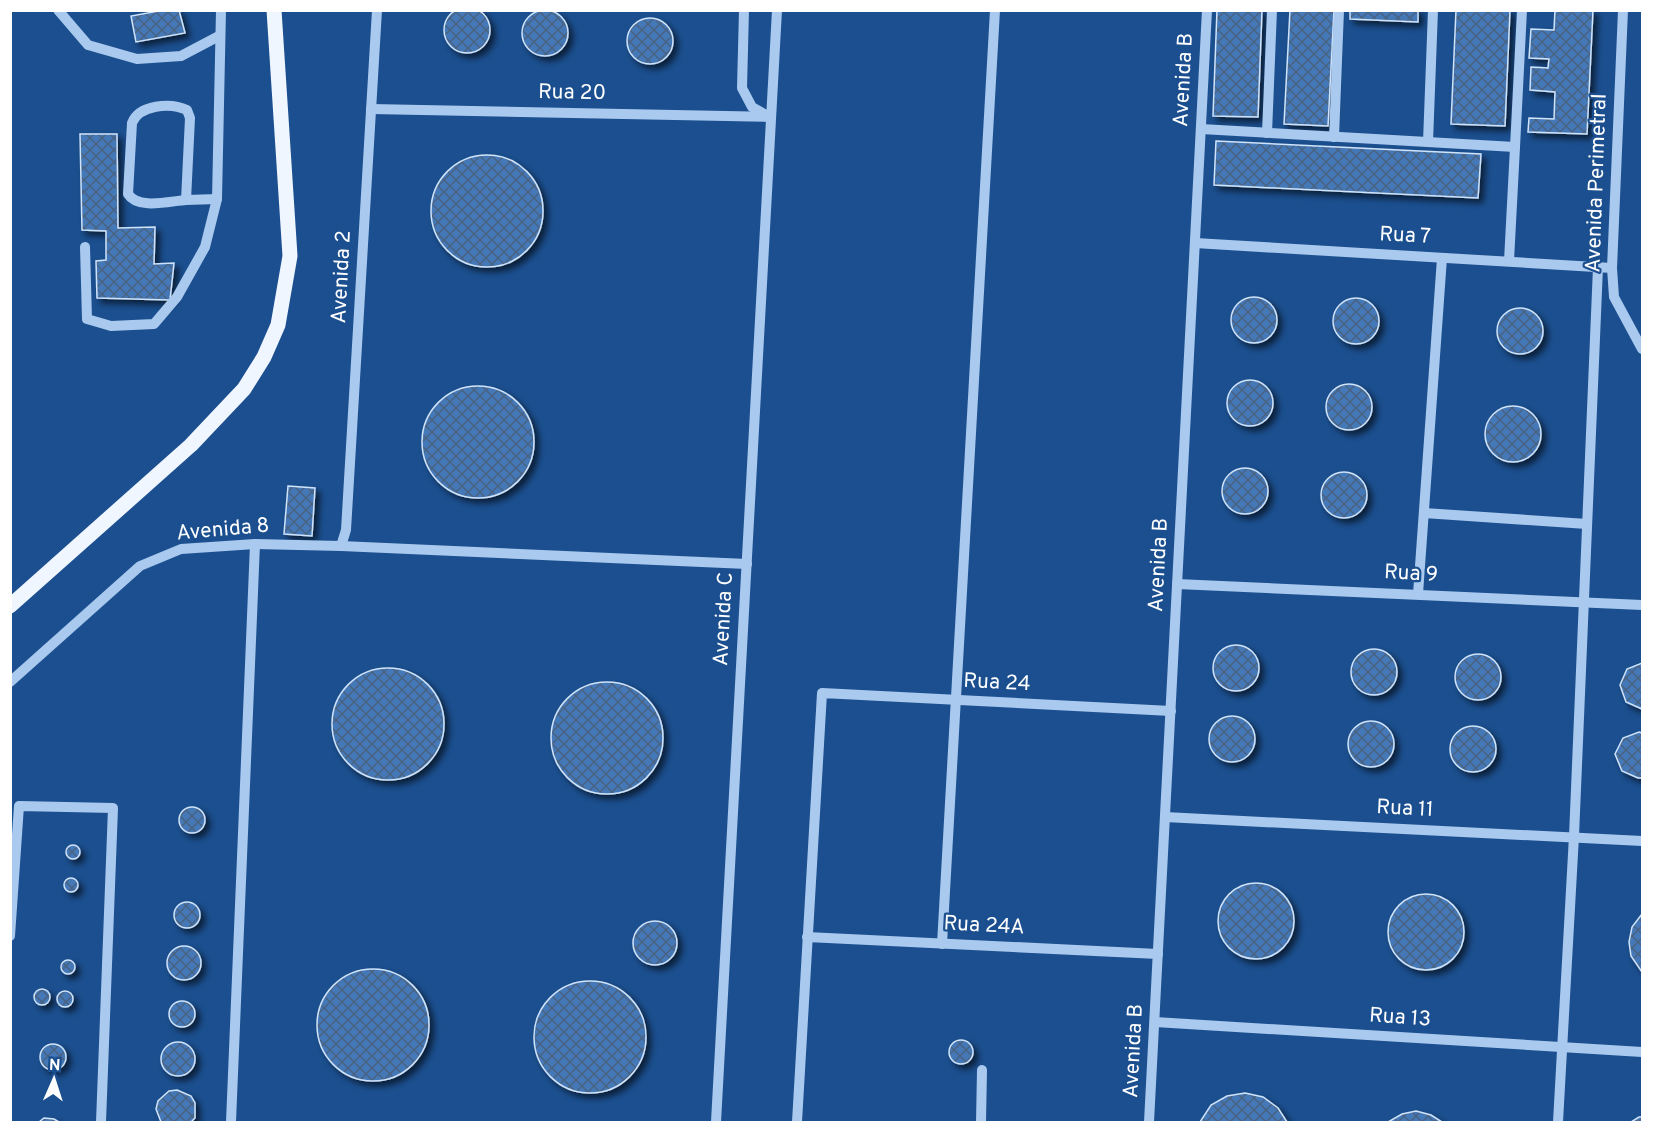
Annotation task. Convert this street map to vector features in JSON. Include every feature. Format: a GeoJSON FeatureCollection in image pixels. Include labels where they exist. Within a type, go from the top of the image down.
{"type":"FeatureCollection","features":[{"type":"Feature","properties":{"kind":"main road"},"geometry":{"type":"LineString","coordinates":[[10,606],[191,445],[236,397],[264,357],[278,325],[290,256],[274,10]]}},
{"type":"Feature","properties":{"kind":"lane"},"geometry":{"type":"LineString","coordinates":[[58,10],[88,45],[137,59],[181,56],[219,36]]}},
{"type":"Feature","properties":{"kind":"lane"},"geometry":{"type":"LineString","coordinates":[[85,247],[87,318],[111,326],[154,324],[177,297],[205,247],[217,200],[221,10]]}},
{"type":"Feature","properties":{"kind":"lane","name":"Avenida 2"},"geometry":{"type":"LineString","coordinates":[[341,546],[346,530],[377,10]]}},
{"type":"Feature","properties":{"kind":"lane"},"geometry":{"type":"LineString","coordinates":[[744,10],[742,88],[752,107],[771,117]]}},
{"type":"Feature","properties":{"kind":"lane","name":"Avenida C"},"geometry":{"type":"LineString","coordinates":[[716,1122],[777,10]]}},
{"type":"Feature","properties":{"kind":"lane"},"geometry":{"type":"LineString","coordinates":[[942,944],[958,700],[995,10]]}},
{"type":"Feature","properties":{"kind":"lane","name":"Avenida B"},"geometry":{"type":"LineString","coordinates":[[1149,1122],[1207,10]]}},
{"type":"Feature","properties":{"kind":"lane"},"geometry":{"type":"LineString","coordinates":[[1267,133],[1272,10]]}},
{"type":"Feature","properties":{"kind":"lane"},"geometry":{"type":"LineString","coordinates":[[1334,137],[1340,10]]}},
{"type":"Feature","properties":{"kind":"lane"},"geometry":{"type":"LineString","coordinates":[[1428,142],[1433,10]]}},
{"type":"Feature","properties":{"kind":"lane"},"geometry":{"type":"LineString","coordinates":[[1509,261],[1522,10]]}},
{"type":"Feature","properties":{"kind":"lane","name":"Avenida Perimetral"},"geometry":{"type":"LineString","coordinates":[[1623,10],[1612,268],[1614,297],[1642,349]]}},
{"type":"Feature","properties":{"kind":"lane"},"geometry":{"type":"LineString","coordinates":[[186,200],[190,118],[187,110],[178,106],[144,109],[135,114],[132,123],[128,194],[132,200],[139,203],[217,200]]}},
{"type":"Feature","properties":{"kind":"lane","name":"Rua 20"},"geometry":{"type":"LineString","coordinates":[[371,109],[771,117]]}},
{"type":"Feature","properties":{"kind":"lane"},"geometry":{"type":"LineString","coordinates":[[1201,129],[1515,147]]}},
{"type":"Feature","properties":{"kind":"lane","name":"Rua 7"},"geometry":{"type":"LineString","coordinates":[[1195,243],[1612,268]]}},
{"type":"Feature","properties":{"kind":"lane"},"geometry":{"type":"LineString","coordinates":[[1418,594],[1442,258]]}},
{"type":"Feature","properties":{"kind":"lane"},"geometry":{"type":"LineString","coordinates":[[1558,1122],[1574,836],[1598,267]]}},
{"type":"Feature","properties":{"kind":"lane"},"geometry":{"type":"LineString","coordinates":[[1424,513],[1587,524]]}},
{"type":"Feature","properties":{"kind":"lane"},"geometry":{"type":"LineString","coordinates":[[231,1122],[255,544]]}},
{"type":"Feature","properties":{"kind":"lane","name":"Avenida 8"},"geometry":{"type":"LineString","coordinates":[[10,682],[140,566],[181,549],[255,544],[341,546],[747,564]]}},
{"type":"Feature","properties":{"kind":"lane","name":"Rua 9"},"geometry":{"type":"LineString","coordinates":[[1177,584],[1642,605]]}},
{"type":"Feature","properties":{"kind":"lane","name":"Rua 24"},"geometry":{"type":"LineString","coordinates":[[807,937],[822,693],[1171,711]]}},
{"type":"Feature","properties":{"kind":"lane"},"geometry":{"type":"LineString","coordinates":[[10,936],[15,806],[113,808],[101,1122]]}},
{"type":"Feature","properties":{"kind":"lane","name":"Rua 11"},"geometry":{"type":"LineString","coordinates":[[1165,817],[1642,841]]}},
{"type":"Feature","properties":{"kind":"lane"},"geometry":{"type":"LineString","coordinates":[[797,1122],[807,937]]}},
{"type":"Feature","properties":{"kind":"lane","name":"Rua 24A"},"geometry":{"type":"LineString","coordinates":[[807,937],[1158,954]]}},
{"type":"Feature","properties":{"kind":"lane","name":"Rua 13"},"geometry":{"type":"LineString","coordinates":[[1155,1022],[1642,1052]]}},
{"type":"Feature","properties":{"kind":"lane"},"geometry":{"type":"LineString","coordinates":[[981,1122],[982,1070]]}},
{"type":"Feature","properties":{"kind":"building"},"geometry":{"type":"Polygon","coordinates":[[[467,7],[483,14],[490,30],[483,46],[467,53],[451,46],[444,30],[451,14],[467,7]]]}},
{"type":"Feature","properties":{"kind":"building"},"geometry":{"type":"Polygon","coordinates":[[[164,10],[179,10],[185,33],[136,42],[131,16],[164,10]]]}},
{"type":"Feature","properties":{"kind":"building"},"geometry":{"type":"Polygon","coordinates":[[[545,10],[561,17],[568,33],[561,49],[545,56],[529,49],[522,33],[529,17],[545,10]]]}},
{"type":"Feature","properties":{"kind":"building"},"geometry":{"type":"Polygon","coordinates":[[[1217,10],[1262,10],[1258,117],[1213,116],[1217,10]]]}},
{"type":"Feature","properties":{"kind":"building"},"geometry":{"type":"Polygon","coordinates":[[[1290,10],[1334,10],[1328,126],[1284,124],[1290,10]]]}},
{"type":"Feature","properties":{"kind":"building"},"geometry":{"type":"Polygon","coordinates":[[[1350,10],[1418,10],[1418,22],[1350,19],[1350,10]]]}},
{"type":"Feature","properties":{"kind":"building"},"geometry":{"type":"Polygon","coordinates":[[[1456,10],[1510,10],[1505,126],[1451,124],[1456,10]]]}},
{"type":"Feature","properties":{"kind":"building"},"geometry":{"type":"Polygon","coordinates":[[[1555,10],[1593,10],[1587,134],[1528,132],[1529,118],[1554,119],[1555,92],[1530,90],[1531,67],[1548,68],[1549,59],[1529,58],[1531,29],[1554,30],[1555,10]]]}},
{"type":"Feature","properties":{"kind":"building"},"geometry":{"type":"Polygon","coordinates":[[[650,18],[666,25],[673,41],[666,57],[650,64],[634,57],[627,41],[634,25],[650,18]]]}},
{"type":"Feature","properties":{"kind":"building"},"geometry":{"type":"Polygon","coordinates":[[[80,134],[117,134],[118,228],[155,227],[154,264],[174,263],[170,300],[97,298],[96,261],[106,260],[106,231],[82,230],[80,134]]]}},
{"type":"Feature","properties":{"kind":"building"},"geometry":{"type":"Polygon","coordinates":[[[1216,141],[1481,154],[1478,198],[1214,185],[1216,141]]]}},
{"type":"Feature","properties":{"kind":"building"},"geometry":{"type":"Polygon","coordinates":[[[487,155],[508,160],[526,172],[538,190],[543,211],[538,232],[526,250],[508,262],[487,267],[466,262],[448,250],[436,232],[431,211],[436,190],[448,172],[466,160],[487,155]]]}},
{"type":"Feature","properties":{"kind":"building"},"geometry":{"type":"Polygon","coordinates":[[[1254,297],[1270,304],[1277,320],[1270,336],[1254,343],[1238,336],[1231,320],[1238,304],[1254,297]]]}},
{"type":"Feature","properties":{"kind":"building"},"geometry":{"type":"Polygon","coordinates":[[[1356,298],[1372,305],[1379,321],[1372,337],[1356,344],[1340,337],[1333,321],[1340,305],[1356,298]]]}},
{"type":"Feature","properties":{"kind":"building"},"geometry":{"type":"Polygon","coordinates":[[[1520,308],[1536,315],[1543,331],[1536,347],[1520,354],[1504,347],[1497,331],[1504,315],[1520,308]]]}},
{"type":"Feature","properties":{"kind":"building"},"geometry":{"type":"Polygon","coordinates":[[[1250,380],[1266,387],[1273,403],[1266,419],[1250,426],[1234,419],[1227,403],[1234,387],[1250,380]]]}},
{"type":"Feature","properties":{"kind":"building"},"geometry":{"type":"Polygon","coordinates":[[[1349,384],[1365,391],[1372,407],[1365,423],[1349,430],[1333,423],[1326,407],[1333,391],[1349,384]]]}},
{"type":"Feature","properties":{"kind":"building"},"geometry":{"type":"Polygon","coordinates":[[[478,386],[499,391],[517,403],[529,421],[534,442],[529,463],[517,481],[499,493],[478,498],[457,493],[439,481],[427,463],[422,442],[427,421],[439,403],[457,391],[478,386]]]}},
{"type":"Feature","properties":{"kind":"building"},"geometry":{"type":"Polygon","coordinates":[[[1513,406],[1524,408],[1533,414],[1539,423],[1541,434],[1539,445],[1533,454],[1524,460],[1513,462],[1502,460],[1493,454],[1487,445],[1485,434],[1487,423],[1493,414],[1502,408],[1513,406]]]}},
{"type":"Feature","properties":{"kind":"building"},"geometry":{"type":"Polygon","coordinates":[[[1245,468],[1261,475],[1268,491],[1261,507],[1245,514],[1229,507],[1222,491],[1229,475],[1245,468]]]}},
{"type":"Feature","properties":{"kind":"building"},"geometry":{"type":"Polygon","coordinates":[[[1344,472],[1360,479],[1367,495],[1360,511],[1344,518],[1328,511],[1321,495],[1328,479],[1344,472]]]}},
{"type":"Feature","properties":{"kind":"building"},"geometry":{"type":"Polygon","coordinates":[[[288,486],[315,488],[312,536],[284,534],[288,486]]]}},
{"type":"Feature","properties":{"kind":"building"},"geometry":{"type":"Polygon","coordinates":[[[1236,645],[1252,652],[1259,668],[1252,684],[1236,691],[1220,684],[1213,668],[1220,652],[1236,645]]]}},
{"type":"Feature","properties":{"kind":"building"},"geometry":{"type":"Polygon","coordinates":[[[1374,649],[1390,656],[1397,672],[1390,688],[1374,695],[1358,688],[1351,672],[1358,656],[1374,649]]]}},
{"type":"Feature","properties":{"kind":"building"},"geometry":{"type":"Polygon","coordinates":[[[1478,654],[1494,661],[1501,677],[1494,693],[1478,700],[1462,693],[1455,677],[1462,661],[1478,654]]]}},
{"type":"Feature","properties":{"kind":"building"},"geometry":{"type":"Polygon","coordinates":[[[1642,663],[1642,709],[1626,702],[1620,685],[1627,669],[1642,663]]]}},
{"type":"Feature","properties":{"kind":"building"},"geometry":{"type":"Polygon","coordinates":[[[388,668],[409,673],[427,685],[439,703],[444,724],[439,745],[427,763],[409,775],[388,780],[367,775],[349,763],[337,745],[332,724],[337,703],[349,685],[367,673],[388,668]]]}},
{"type":"Feature","properties":{"kind":"building"},"geometry":{"type":"Polygon","coordinates":[[[607,682],[628,687],[646,699],[658,717],[663,738],[658,759],[646,777],[628,789],[607,794],[586,789],[568,777],[556,759],[551,738],[556,717],[568,699],[586,687],[607,682]]]}},
{"type":"Feature","properties":{"kind":"building"},"geometry":{"type":"Polygon","coordinates":[[[1232,716],[1248,723],[1255,739],[1248,755],[1232,762],[1216,755],[1209,739],[1216,723],[1232,716]]]}},
{"type":"Feature","properties":{"kind":"building"},"geometry":{"type":"Polygon","coordinates":[[[1371,721],[1387,728],[1394,744],[1387,760],[1371,767],[1355,760],[1348,744],[1355,728],[1371,721]]]}},
{"type":"Feature","properties":{"kind":"building"},"geometry":{"type":"Polygon","coordinates":[[[1473,726],[1489,733],[1496,749],[1489,765],[1473,772],[1457,765],[1450,749],[1457,733],[1473,726]]]}},
{"type":"Feature","properties":{"kind":"building"},"geometry":{"type":"Polygon","coordinates":[[[1642,733],[1642,778],[1622,771],[1615,754],[1623,738],[1642,733]]]}},
{"type":"Feature","properties":{"kind":"building"},"geometry":{"type":"Polygon","coordinates":[[[192,807],[201,811],[205,820],[201,829],[192,833],[183,829],[179,820],[183,811],[192,807]]]}},
{"type":"Feature","properties":{"kind":"building"},"geometry":{"type":"Polygon","coordinates":[[[70,845],[76,845],[80,852],[76,859],[70,859],[66,855],[66,849],[70,845]]]}},
{"type":"Feature","properties":{"kind":"building"},"geometry":{"type":"Polygon","coordinates":[[[71,878],[76,880],[78,885],[76,890],[71,892],[66,890],[64,885],[66,880],[71,878]]]}},
{"type":"Feature","properties":{"kind":"building"},"geometry":{"type":"Polygon","coordinates":[[[1256,883],[1270,886],[1283,894],[1291,907],[1294,921],[1291,935],[1283,948],[1270,956],[1256,959],[1242,956],[1229,948],[1221,935],[1218,921],[1221,907],[1229,894],[1242,886],[1256,883]]]}},
{"type":"Feature","properties":{"kind":"building"},"geometry":{"type":"Polygon","coordinates":[[[1426,894],[1440,897],[1453,905],[1461,918],[1464,932],[1461,946],[1453,959],[1440,967],[1426,970],[1412,967],[1399,959],[1391,946],[1388,932],[1391,918],[1399,905],[1412,897],[1426,894]]]}},
{"type":"Feature","properties":{"kind":"building"},"geometry":{"type":"Polygon","coordinates":[[[187,902],[196,906],[200,915],[196,924],[187,928],[178,924],[174,915],[178,906],[187,902]]]}},
{"type":"Feature","properties":{"kind":"building"},"geometry":{"type":"Polygon","coordinates":[[[1642,914],[1642,972],[1631,956],[1629,942],[1632,927],[1642,914]]]}},
{"type":"Feature","properties":{"kind":"building"},"geometry":{"type":"Polygon","coordinates":[[[655,921],[670,928],[677,943],[670,958],[655,965],[640,958],[633,943],[640,928],[655,921]]]}},
{"type":"Feature","properties":{"kind":"building"},"geometry":{"type":"Polygon","coordinates":[[[184,946],[196,951],[201,963],[196,975],[184,980],[172,975],[167,963],[172,951],[184,946]]]}},
{"type":"Feature","properties":{"kind":"building"},"geometry":{"type":"Polygon","coordinates":[[[68,960],[73,962],[75,967],[73,972],[68,974],[63,972],[61,967],[63,962],[68,960]]]}},
{"type":"Feature","properties":{"kind":"building"},"geometry":{"type":"Polygon","coordinates":[[[373,969],[394,974],[412,986],[424,1004],[429,1025],[424,1046],[412,1064],[394,1076],[373,1081],[352,1076],[334,1064],[322,1046],[317,1025],[322,1004],[334,986],[352,974],[373,969]]]}},
{"type":"Feature","properties":{"kind":"building"},"geometry":{"type":"Polygon","coordinates":[[[590,981],[611,986],[629,998],[641,1016],[646,1037],[641,1058],[629,1076],[611,1088],[590,1093],[569,1088],[551,1076],[539,1058],[534,1037],[539,1016],[551,998],[569,986],[590,981]]]}},
{"type":"Feature","properties":{"kind":"building"},"geometry":{"type":"Polygon","coordinates":[[[39,989],[45,989],[50,997],[48,1003],[39,1005],[34,1000],[34,994],[39,989]]]}},
{"type":"Feature","properties":{"kind":"building"},"geometry":{"type":"Polygon","coordinates":[[[62,991],[68,991],[73,999],[71,1005],[62,1007],[57,1002],[57,996],[62,991]]]}},
{"type":"Feature","properties":{"kind":"building"},"geometry":{"type":"Polygon","coordinates":[[[182,1001],[191,1005],[195,1014],[191,1023],[182,1027],[173,1023],[169,1014],[173,1005],[182,1001]]]}},
{"type":"Feature","properties":{"kind":"building"},"geometry":{"type":"Polygon","coordinates":[[[961,1040],[966,1041],[972,1047],[972,1057],[966,1063],[961,1064],[956,1063],[950,1057],[949,1052],[950,1047],[956,1041],[961,1040]]]}},
{"type":"Feature","properties":{"kind":"building"},"geometry":{"type":"Polygon","coordinates":[[[178,1042],[190,1047],[195,1059],[190,1071],[178,1076],[166,1071],[161,1059],[166,1047],[178,1042]]]}},
{"type":"Feature","properties":{"kind":"building"},"geometry":{"type":"Polygon","coordinates":[[[53,1044],[62,1048],[66,1057],[62,1066],[53,1070],[44,1066],[40,1057],[44,1048],[53,1044]]]}},
{"type":"Feature","properties":{"kind":"building"},"geometry":{"type":"Polygon","coordinates":[[[177,1090],[191,1096],[195,1103],[195,1118],[191,1122],[161,1122],[156,1109],[158,1101],[169,1091],[177,1090]]]}},
{"type":"Feature","properties":{"kind":"building"},"geometry":{"type":"Polygon","coordinates":[[[1245,1093],[1263,1097],[1278,1108],[1287,1122],[1200,1122],[1211,1105],[1227,1096],[1245,1093]]]}},
{"type":"Feature","properties":{"kind":"building"},"geometry":{"type":"Polygon","coordinates":[[[1416,1111],[1431,1115],[1442,1122],[1388,1122],[1402,1114],[1416,1111]]]}},
{"type":"Feature","properties":{"kind":"building"},"geometry":{"type":"Polygon","coordinates":[[[1642,1117],[1642,1122],[1631,1122],[1642,1117]]]}},
{"type":"Feature","properties":{"kind":"building"},"geometry":{"type":"Polygon","coordinates":[[[44,1118],[54,1119],[59,1122],[39,1122],[44,1118]]]}}]}
